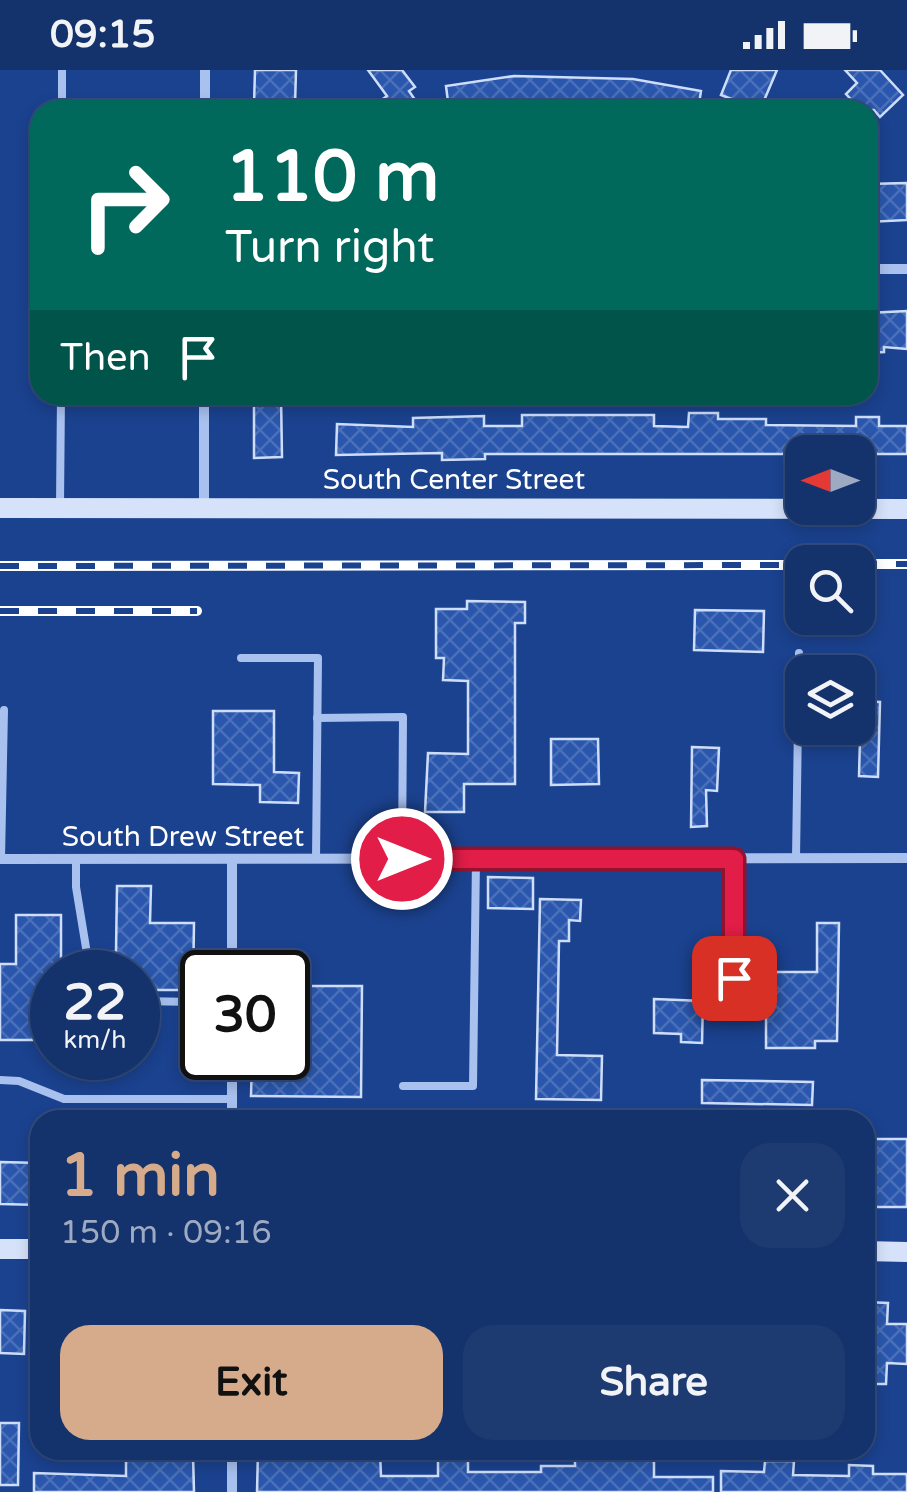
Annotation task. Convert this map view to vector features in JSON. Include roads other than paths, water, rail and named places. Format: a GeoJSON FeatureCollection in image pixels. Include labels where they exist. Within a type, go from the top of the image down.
{"type":"FeatureCollection","features":[{"type":"Feature","properties":{"kind":"street"},"geometry":{"type":"LineString","coordinates":[[205,70],[205,100]]}},
{"type":"Feature","properties":{"kind":"street"},"geometry":{"type":"LineString","coordinates":[[878,269],[907,269]]}},
{"type":"Feature","properties":{"kind":"street"},"geometry":{"type":"LineString","coordinates":[[204,405],[204,507]]}},
{"type":"Feature","properties":{"kind":"street","name":"South Center Street"},"geometry":{"type":"LineString","coordinates":[[0,508],[907,509]]}},
{"type":"Feature","properties":{"kind":"street","name":"South Drew Street"},"geometry":{"type":"LineString","coordinates":[[0,859],[907,858]]}},
{"type":"Feature","properties":{"kind":"street"},"geometry":{"type":"LineString","coordinates":[[232,860],[232,950]]}},
{"type":"Feature","properties":{"kind":"street"},"geometry":{"type":"LineString","coordinates":[[232,1080],[232,1110]]}},
{"type":"Feature","properties":{"kind":"street"},"geometry":{"type":"LineString","coordinates":[[0,1248],[30,1249]]}},
{"type":"Feature","properties":{"kind":"street"},"geometry":{"type":"LineString","coordinates":[[875,1252],[907,1252]]}},
{"type":"Feature","properties":{"kind":"street"},"geometry":{"type":"LineString","coordinates":[[232,1460],[232,1492]]}},
{"type":"Feature","properties":{"kind":"lane"},"geometry":{"type":"LineString","coordinates":[[62,70],[62,100]]}},
{"type":"Feature","properties":{"kind":"lane"},"geometry":{"type":"LineString","coordinates":[[60,507],[61,405]]}},
{"type":"Feature","properties":{"kind":"lane"},"geometry":{"type":"LineString","coordinates":[[796,858],[800,653]]}},
{"type":"Feature","properties":{"kind":"lane"},"geometry":{"type":"LineString","coordinates":[[241,658],[318,658],[316,859]]}},
{"type":"Feature","properties":{"kind":"lane"},"geometry":{"type":"LineString","coordinates":[[0,859],[4,710]]}},
{"type":"Feature","properties":{"kind":"lane"},"geometry":{"type":"LineString","coordinates":[[318,718],[403,717],[402,859]]}},
{"type":"Feature","properties":{"kind":"lane"},"geometry":{"type":"LineString","coordinates":[[402,1086],[473,1086],[476,859]]}},
{"type":"Feature","properties":{"kind":"lane"},"geometry":{"type":"LineString","coordinates":[[733,1017],[734,859]]}},
{"type":"Feature","properties":{"kind":"lane"},"geometry":{"type":"LineString","coordinates":[[76,860],[76,887],[86,950]]}},
{"type":"Feature","properties":{"kind":"lane"},"geometry":{"type":"LineString","coordinates":[[0,1080],[19,1081],[64,1099],[232,1100]]}},
{"type":"Feature","properties":{"kind":"railway"},"geometry":{"type":"LineString","coordinates":[[875,564],[907,564]]}},
{"type":"Feature","properties":{"kind":"railway"},"geometry":{"type":"LineString","coordinates":[[0,566],[785,565]]}},
{"type":"Feature","properties":{"kind":"railway"},"geometry":{"type":"LineString","coordinates":[[0,611],[197,611]]}}]}
